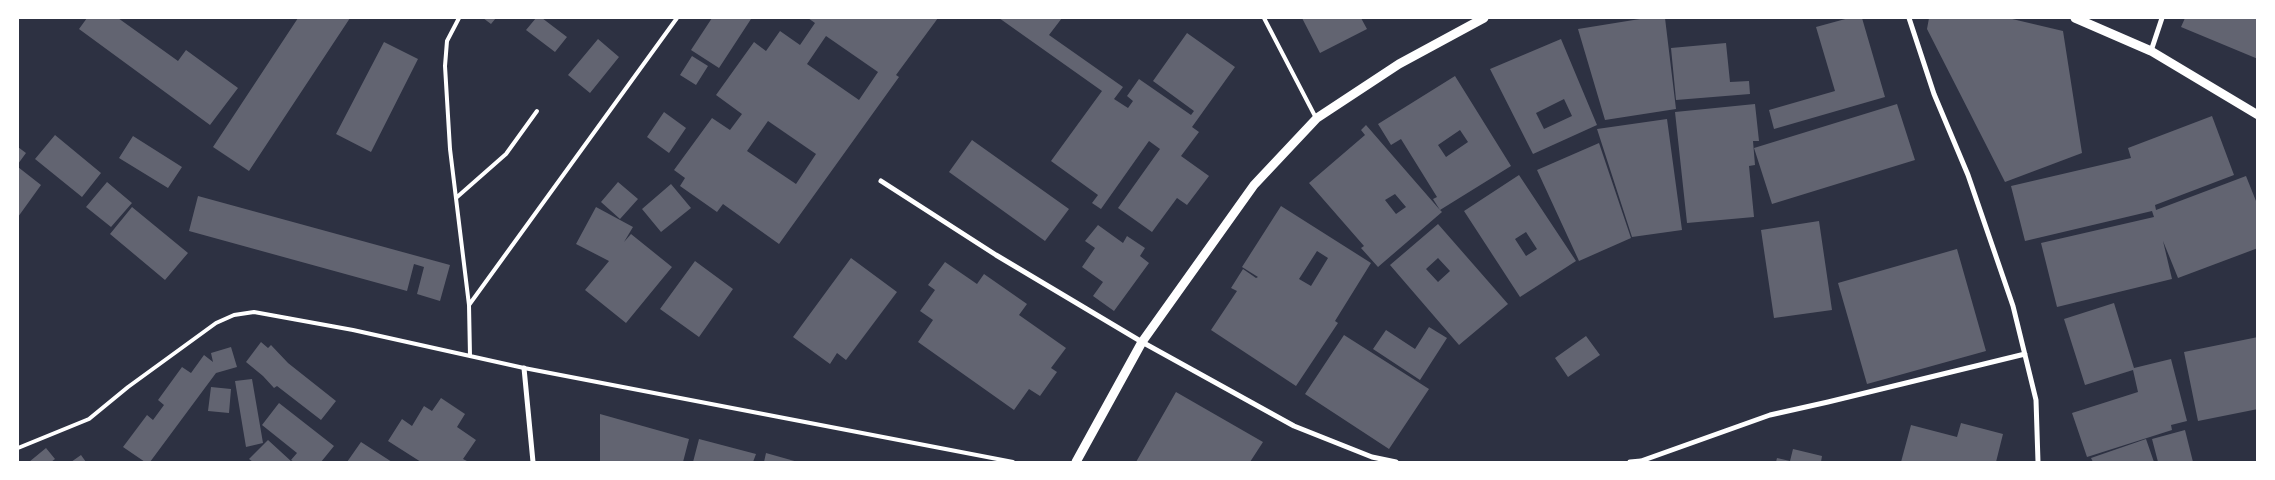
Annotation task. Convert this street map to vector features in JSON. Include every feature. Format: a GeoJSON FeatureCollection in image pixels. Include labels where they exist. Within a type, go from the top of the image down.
{"type":"FeatureCollection","features":[{"type":"Feature","properties":{"kind":"street"},"geometry":{"type":"LineString","coordinates":[[1076,462],[1142,342],[1254,185],[1316,118],[1399,64],[1484,18]]}},
{"type":"Feature","properties":{"kind":"street"},"geometry":{"type":"LineString","coordinates":[[1909,18],[1934,94],[1968,175],[2013,306],[2036,400],[2038,462]]}},
{"type":"Feature","properties":{"kind":"street"},"geometry":{"type":"LineString","coordinates":[[2075,18],[2151,50],[2258,115]]}},
{"type":"Feature","properties":{"kind":"street"},"geometry":{"type":"LineString","coordinates":[[2151,50],[2162,18]]}},
{"type":"Feature","properties":{"kind":"street"},"geometry":{"type":"LineString","coordinates":[[881,181],[996,255],[1142,342],[1294,426],[1372,457],[1396,462]]}},
{"type":"Feature","properties":{"kind":"street"},"geometry":{"type":"LineString","coordinates":[[1630,462],[1641,461],[1770,415],[2025,354]]}},
{"type":"Feature","properties":{"kind":"street"},"geometry":{"type":"LineString","coordinates":[[524,368],[533,462]]}},
{"type":"Feature","properties":{"kind":"lane"},"geometry":{"type":"LineString","coordinates":[[459,18],[447,41],[445,66],[450,148],[469,305],[470,356]]}},
{"type":"Feature","properties":{"kind":"lane"},"geometry":{"type":"LineString","coordinates":[[469,305],[677,18]]}},
{"type":"Feature","properties":{"kind":"lane"},"geometry":{"type":"LineString","coordinates":[[1264,18],[1316,118]]}},
{"type":"Feature","properties":{"kind":"lane"},"geometry":{"type":"LineString","coordinates":[[456,198],[506,154],[537,111]]}},
{"type":"Feature","properties":{"kind":"lane"},"geometry":{"type":"LineString","coordinates":[[18,448],[89,420],[128,387],[216,323],[234,315],[254,312],[353,330],[524,368],[1013,462]]}},
{"type":"Feature","properties":{"kind":"building"},"geometry":{"type":"Polygon","coordinates":[[[87,18],[118,18],[178,61],[186,50],[238,88],[210,125],[79,29],[87,18]]]}},
{"type":"Feature","properties":{"kind":"building"},"geometry":{"type":"Polygon","coordinates":[[[298,18],[350,18],[249,171],[213,147],[298,18]]]}},
{"type":"Feature","properties":{"kind":"building"},"geometry":{"type":"Polygon","coordinates":[[[483,18],[496,18],[491,24],[483,18]]]}},
{"type":"Feature","properties":{"kind":"building"},"geometry":{"type":"Polygon","coordinates":[[[536,18],[542,18],[567,37],[555,52],[526,30],[536,18]]]}},
{"type":"Feature","properties":{"kind":"building"},"geometry":{"type":"Polygon","coordinates":[[[712,18],[751,19],[719,68],[691,50],[712,18]]]}},
{"type":"Feature","properties":{"kind":"building"},"geometry":{"type":"Polygon","coordinates":[[[808,18],[938,18],[896,75],[899,77],[779,244],[723,204],[717,212],[680,186],[685,178],[674,170],[712,118],[730,130],[742,114],[716,95],[754,42],[766,51],[780,31],[800,45],[815,23],[808,18]],[[826,36],[807,64],[859,100],[878,72],[826,36]],[[768,121],[747,151],[796,184],[816,154],[768,121]]]}},
{"type":"Feature","properties":{"kind":"building"},"geometry":{"type":"Polygon","coordinates":[[[999,18],[1062,18],[1049,35],[1123,87],[1114,99],[1128,108],[1133,101],[1127,96],[1139,79],[1191,115],[1194,111],[1153,81],[1187,33],[1235,67],[1192,127],[1199,132],[1181,156],[1209,176],[1187,205],[1177,198],[1152,232],[1118,208],[1160,149],[1149,141],[1101,209],[1092,203],[1098,195],[1051,161],[1102,91],[999,18]]]}},
{"type":"Feature","properties":{"kind":"building"},"geometry":{"type":"Polygon","coordinates":[[[1302,18],[1361,18],[1367,29],[1320,53],[1302,18]]]}},
{"type":"Feature","properties":{"kind":"building"},"geometry":{"type":"Polygon","coordinates":[[[1646,18],[1665,18],[1676,109],[1605,120],[1578,29],[1646,18]]]}},
{"type":"Feature","properties":{"kind":"building"},"geometry":{"type":"Polygon","coordinates":[[[1849,18],[1862,18],[1885,97],[1774,129],[1769,110],[1835,91],[1816,27],[1849,18]]]}},
{"type":"Feature","properties":{"kind":"building"},"geometry":{"type":"Polygon","coordinates":[[[1929,18],[2008,18],[2063,31],[2082,153],[2005,182],[1927,29],[1929,18]]]}},
{"type":"Feature","properties":{"kind":"building"},"geometry":{"type":"Polygon","coordinates":[[[2185,18],[2258,18],[2258,59],[2181,27],[2185,18]]]}},
{"type":"Feature","properties":{"kind":"building"},"geometry":{"type":"Polygon","coordinates":[[[598,39],[619,57],[590,93],[568,75],[598,39]]]}},
{"type":"Feature","properties":{"kind":"building"},"geometry":{"type":"Polygon","coordinates":[[[1561,39],[1597,125],[1533,154],[1490,69],[1561,39]],[[1564,99],[1536,113],[1544,129],[1572,116],[1564,99]]]}},
{"type":"Feature","properties":{"kind":"building"},"geometry":{"type":"Polygon","coordinates":[[[384,42],[418,59],[371,152],[336,134],[384,42]]]}},
{"type":"Feature","properties":{"kind":"building"},"geometry":{"type":"Polygon","coordinates":[[[1726,43],[1730,82],[1749,81],[1750,94],[1676,100],[1671,48],[1726,43]]]}},
{"type":"Feature","properties":{"kind":"building"},"geometry":{"type":"Polygon","coordinates":[[[692,56],[708,66],[696,85],[680,75],[692,56]]]}},
{"type":"Feature","properties":{"kind":"building"},"geometry":{"type":"Polygon","coordinates":[[[1455,76],[1511,166],[1440,210],[1433,199],[1437,197],[1401,139],[1391,145],[1378,124],[1455,76]],[[1460,130],[1438,145],[1446,157],[1468,142],[1460,130]]]}},
{"type":"Feature","properties":{"kind":"building"},"geometry":{"type":"Polygon","coordinates":[[[1755,104],[1759,141],[1753,141],[1755,165],[1749,166],[1754,217],[1687,223],[1675,112],[1755,104]]]}},
{"type":"Feature","properties":{"kind":"building"},"geometry":{"type":"Polygon","coordinates":[[[1897,104],[1915,160],[1772,204],[1754,148],[1897,104]]]}},
{"type":"Feature","properties":{"kind":"building"},"geometry":{"type":"Polygon","coordinates":[[[664,112],[686,128],[669,153],[647,137],[664,112]]]}},
{"type":"Feature","properties":{"kind":"building"},"geometry":{"type":"Polygon","coordinates":[[[2212,116],[2234,175],[2155,205],[2156,210],[2246,176],[2258,206],[2258,248],[2178,278],[2163,241],[2172,279],[2057,307],[2041,243],[2154,217],[2152,211],[2025,241],[2011,186],[2131,158],[2128,148],[2212,116]]]}},
{"type":"Feature","properties":{"kind":"building"},"geometry":{"type":"Polygon","coordinates":[[[1667,119],[1682,230],[1632,237],[1597,129],[1667,119]]]}},
{"type":"Feature","properties":{"kind":"building"},"geometry":{"type":"Polygon","coordinates":[[[1366,125],[1442,212],[1378,267],[1361,248],[1364,246],[1309,183],[1365,135],[1361,130],[1366,125]],[[1395,194],[1385,200],[1396,214],[1406,207],[1395,194]]]}},
{"type":"Feature","properties":{"kind":"building"},"geometry":{"type":"Polygon","coordinates":[[[55,135],[101,173],[82,197],[35,159],[55,135]]]}},
{"type":"Feature","properties":{"kind":"building"},"geometry":{"type":"Polygon","coordinates":[[[133,136],[182,167],[168,188],[119,158],[133,136]]]}},
{"type":"Feature","properties":{"kind":"building"},"geometry":{"type":"Polygon","coordinates":[[[972,140],[1069,209],[1045,241],[949,172],[972,140]]]}},
{"type":"Feature","properties":{"kind":"building"},"geometry":{"type":"Polygon","coordinates":[[[1599,143],[1631,238],[1579,261],[1537,170],[1599,143]]]}},
{"type":"Feature","properties":{"kind":"building"},"geometry":{"type":"Polygon","coordinates":[[[18,147],[26,153],[18,164],[18,147]]]}},
{"type":"Feature","properties":{"kind":"building"},"geometry":{"type":"Polygon","coordinates":[[[18,167],[41,185],[18,217],[18,167]]]}},
{"type":"Feature","properties":{"kind":"building"},"geometry":{"type":"Polygon","coordinates":[[[1519,175],[1576,261],[1520,297],[1464,211],[1519,175]],[[1526,232],[1515,239],[1526,256],[1537,249],[1526,232]]]}},
{"type":"Feature","properties":{"kind":"building"},"geometry":{"type":"Polygon","coordinates":[[[107,182],[132,203],[111,227],[86,207],[107,182]]]}},
{"type":"Feature","properties":{"kind":"building"},"geometry":{"type":"Polygon","coordinates":[[[618,182],[638,199],[620,219],[601,202],[618,182]]]}},
{"type":"Feature","properties":{"kind":"building"},"geometry":{"type":"Polygon","coordinates":[[[671,184],[691,208],[661,232],[642,209],[671,184]]]}},
{"type":"Feature","properties":{"kind":"building"},"geometry":{"type":"Polygon","coordinates":[[[198,196],[450,265],[440,301],[417,294],[424,267],[414,264],[407,291],[189,231],[198,196]]]}},
{"type":"Feature","properties":{"kind":"building"},"geometry":{"type":"Polygon","coordinates":[[[1281,206],[1371,263],[1335,321],[1338,323],[1296,386],[1211,330],[1237,291],[1231,288],[1243,269],[1256,278],[1258,277],[1242,267],[1281,206]],[[1317,251],[1299,279],[1311,286],[1328,258],[1317,251]]]}},
{"type":"Feature","properties":{"kind":"building"},"geometry":{"type":"Polygon","coordinates":[[[132,207],[188,253],[165,280],[110,234],[132,207]]]}},
{"type":"Feature","properties":{"kind":"building"},"geometry":{"type":"Polygon","coordinates":[[[596,207],[633,227],[624,242],[631,234],[672,267],[626,323],[585,290],[609,261],[576,244],[596,207]]]}},
{"type":"Feature","properties":{"kind":"building"},"geometry":{"type":"Polygon","coordinates":[[[1819,221],[1832,310],[1774,318],[1761,230],[1819,221]]]}},
{"type":"Feature","properties":{"kind":"building"},"geometry":{"type":"Polygon","coordinates":[[[1438,224],[1508,304],[1459,345],[1390,265],[1438,224]],[[1438,258],[1426,269],[1438,282],[1450,271],[1438,258]]]}},
{"type":"Feature","properties":{"kind":"building"},"geometry":{"type":"Polygon","coordinates":[[[1098,225],[1123,243],[1127,236],[1145,248],[1140,256],[1149,263],[1114,311],[1093,296],[1103,282],[1082,267],[1095,248],[1085,241],[1098,225]]]}},
{"type":"Feature","properties":{"kind":"building"},"geometry":{"type":"Polygon","coordinates":[[[1957,249],[1986,351],[1867,384],[1838,283],[1957,249]]]}},
{"type":"Feature","properties":{"kind":"building"},"geometry":{"type":"Polygon","coordinates":[[[851,258],[897,292],[846,360],[837,353],[830,364],[793,337],[851,258]]]}},
{"type":"Feature","properties":{"kind":"building"},"geometry":{"type":"Polygon","coordinates":[[[695,261],[733,289],[699,337],[660,309],[695,261]]]}},
{"type":"Feature","properties":{"kind":"building"},"geometry":{"type":"Polygon","coordinates":[[[945,262],[977,284],[984,274],[1027,304],[1019,315],[1066,348],[1051,368],[1057,372],[1040,396],[1029,389],[1014,410],[918,342],[933,320],[920,311],[935,290],[928,285],[945,262]]]}},
{"type":"Feature","properties":{"kind":"building"},"geometry":{"type":"Polygon","coordinates":[[[2114,303],[2134,368],[2171,359],[2187,421],[2171,425],[2172,430],[2087,457],[2072,413],[2138,392],[2133,370],[2085,385],[2064,319],[2114,303]]]}},
{"type":"Feature","properties":{"kind":"building"},"geometry":{"type":"Polygon","coordinates":[[[1429,327],[1447,338],[1420,380],[1373,349],[1386,330],[1415,349],[1429,327]]]}},
{"type":"Feature","properties":{"kind":"building"},"geometry":{"type":"Polygon","coordinates":[[[1344,335],[1429,389],[1389,449],[1305,394],[1344,335]]]}},
{"type":"Feature","properties":{"kind":"building"},"geometry":{"type":"Polygon","coordinates":[[[1586,336],[1600,355],[1568,377],[1555,358],[1586,336]]]}},
{"type":"Feature","properties":{"kind":"building"},"geometry":{"type":"Polygon","coordinates":[[[2258,337],[2258,409],[2198,421],[2184,352],[2258,337]]]}},
{"type":"Feature","properties":{"kind":"building"},"geometry":{"type":"Polygon","coordinates":[[[261,342],[268,348],[271,345],[288,363],[336,401],[321,420],[277,386],[274,388],[246,362],[261,342]]]}},
{"type":"Feature","properties":{"kind":"building"},"geometry":{"type":"Polygon","coordinates":[[[231,347],[237,367],[216,373],[150,462],[145,462],[123,447],[147,415],[153,420],[164,405],[158,400],[182,367],[191,373],[204,355],[213,362],[211,353],[231,347]]]}},
{"type":"Feature","properties":{"kind":"building"},"geometry":{"type":"Polygon","coordinates":[[[252,379],[263,443],[246,447],[235,381],[252,379]]]}},
{"type":"Feature","properties":{"kind":"building"},"geometry":{"type":"Polygon","coordinates":[[[211,387],[231,389],[229,413],[208,411],[211,387]]]}},
{"type":"Feature","properties":{"kind":"building"},"geometry":{"type":"Polygon","coordinates":[[[1176,392],[1263,442],[1250,462],[1136,462],[1176,392]]]}},
{"type":"Feature","properties":{"kind":"building"},"geometry":{"type":"Polygon","coordinates":[[[441,398],[465,414],[457,427],[476,440],[463,459],[469,462],[421,462],[388,441],[402,419],[412,426],[424,406],[432,411],[441,398]]]}},
{"type":"Feature","properties":{"kind":"building"},"geometry":{"type":"Polygon","coordinates":[[[279,403],[334,446],[321,462],[294,462],[291,460],[297,453],[262,425],[279,403]]]}},
{"type":"Feature","properties":{"kind":"building"},"geometry":{"type":"Polygon","coordinates":[[[600,414],[689,439],[683,462],[600,462],[600,414]]]}},
{"type":"Feature","properties":{"kind":"building"},"geometry":{"type":"Polygon","coordinates":[[[1961,423],[2003,434],[1996,462],[1901,462],[1911,425],[1957,437],[1961,423]]]}},
{"type":"Feature","properties":{"kind":"building"},"geometry":{"type":"Polygon","coordinates":[[[2185,430],[2193,462],[2158,462],[2152,439],[2185,430]]]}},
{"type":"Feature","properties":{"kind":"building"},"geometry":{"type":"Polygon","coordinates":[[[699,439],[756,454],[753,462],[693,462],[699,439]]]}},
{"type":"Feature","properties":{"kind":"building"},"geometry":{"type":"Polygon","coordinates":[[[2146,439],[2154,462],[2093,462],[2091,458],[2146,439]]]}},
{"type":"Feature","properties":{"kind":"building"},"geometry":{"type":"Polygon","coordinates":[[[268,440],[292,462],[253,462],[249,459],[268,440]]]}},
{"type":"Feature","properties":{"kind":"building"},"geometry":{"type":"Polygon","coordinates":[[[361,442],[392,462],[347,462],[361,442]]]}},
{"type":"Feature","properties":{"kind":"building"},"geometry":{"type":"Polygon","coordinates":[[[46,448],[55,459],[51,462],[29,462],[46,448]]]}},
{"type":"Feature","properties":{"kind":"building"},"geometry":{"type":"Polygon","coordinates":[[[1793,449],[1822,456],[1821,462],[1776,462],[1777,458],[1790,461],[1793,449]]]}},
{"type":"Feature","properties":{"kind":"building"},"geometry":{"type":"Polygon","coordinates":[[[766,453],[798,462],[764,462],[766,453]]]}},
{"type":"Feature","properties":{"kind":"building"},"geometry":{"type":"Polygon","coordinates":[[[81,455],[86,462],[71,462],[81,455]]]}}]}
